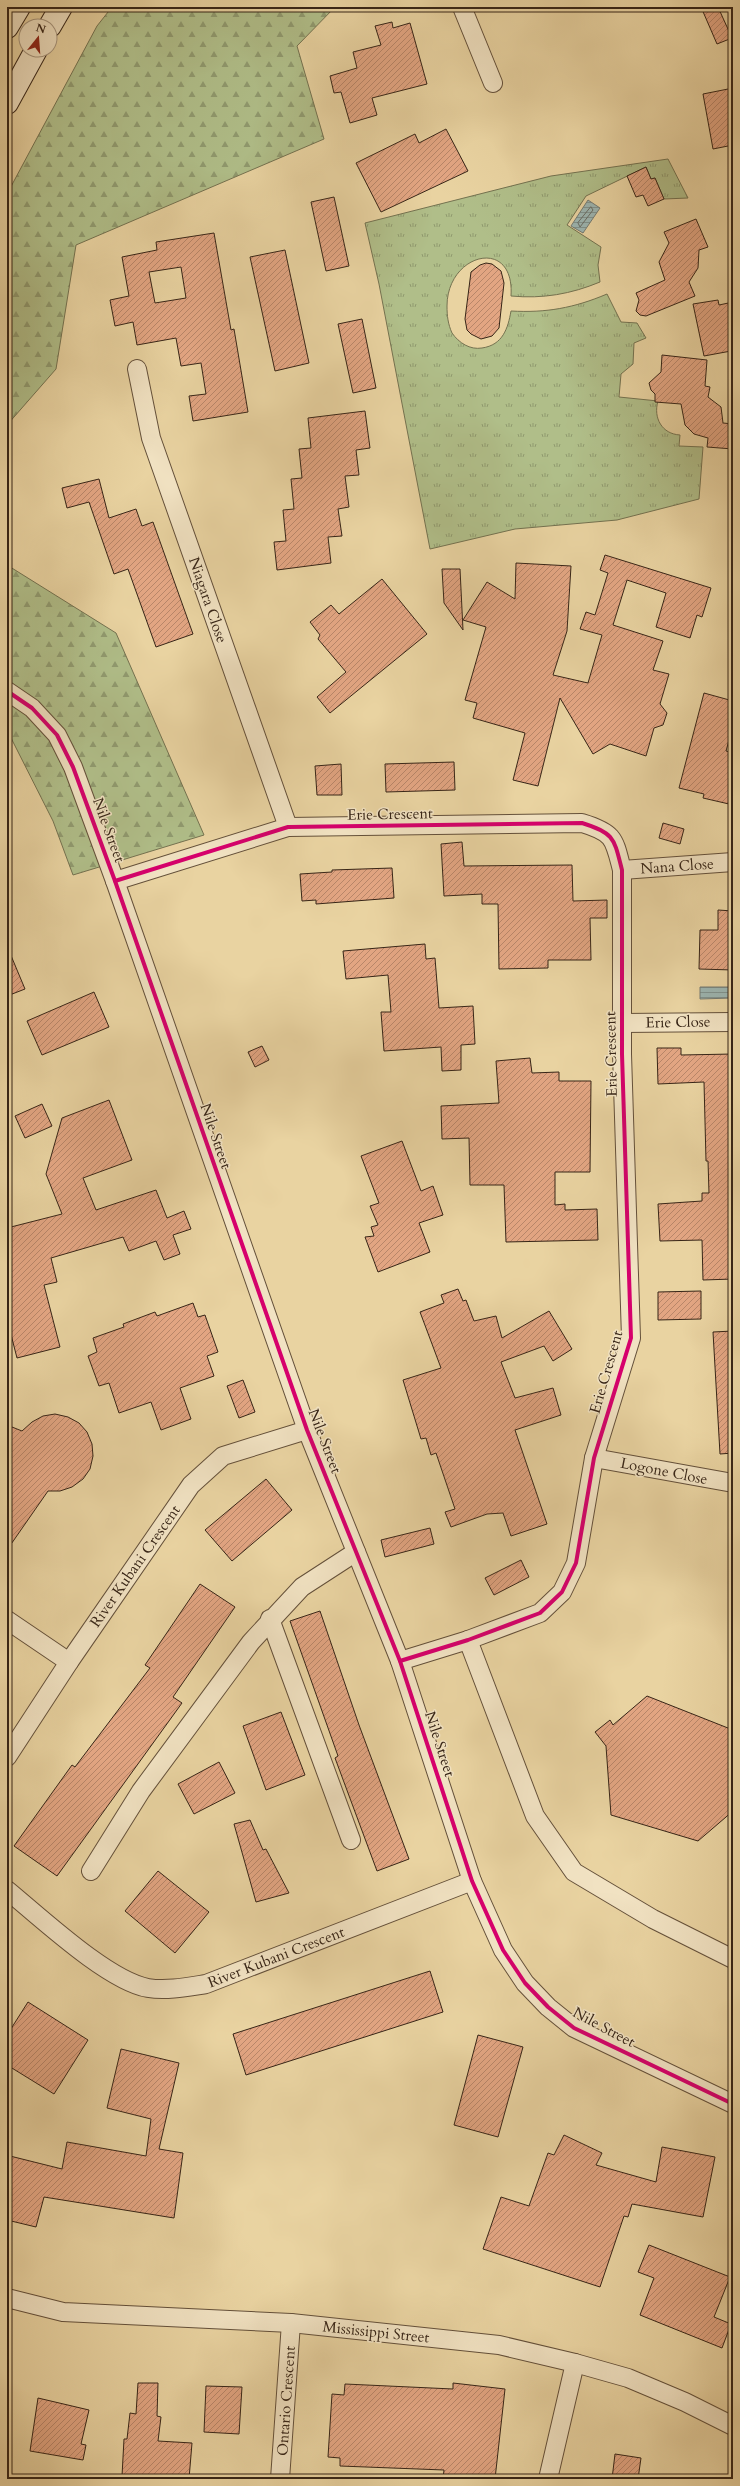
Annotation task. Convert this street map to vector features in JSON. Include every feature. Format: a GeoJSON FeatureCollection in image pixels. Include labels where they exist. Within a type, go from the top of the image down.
{"type":"FeatureCollection","features":[{"type":"Feature","properties":{"kind":"street"},"geometry":{"type":"LineString","coordinates":[[7,27],[19,7]]}},
{"type":"Feature","properties":{"kind":"street"},"geometry":{"type":"LineString","coordinates":[[55,18],[61,7]]}},
{"type":"Feature","properties":{"kind":"street"},"geometry":{"type":"LineString","coordinates":[[462,7],[493,83]]}},
{"type":"Feature","properties":{"kind":"street"},"geometry":{"type":"LineString","coordinates":[[7,103],[32,58]]}},
{"type":"Feature","properties":{"kind":"street","name":"Niagara Close"},"geometry":{"type":"LineString","coordinates":[[137,370],[151,438],[288,827]]}},
{"type":"Feature","properties":{"kind":"street","name":"Nile Street"},"geometry":{"type":"LineString","coordinates":[[7,691],[32,708],[57,735],[73,767],[115,881],[307,1430],[400,1661],[472,1881],[503,1950],[524,1983],[548,2007],[574,2028],[733,2104]]}},
{"type":"Feature","properties":{"kind":"street","name":"Erie Crescent"},"geometry":{"type":"LineString","coordinates":[[115,881],[288,827],[582,823],[601,829],[615,842],[622,870],[623,1023],[631,1338],[594,1458],[576,1563],[562,1592],[540,1613],[468,1640],[400,1661]]}},
{"type":"Feature","properties":{"kind":"street","name":"Nana Close"},"geometry":{"type":"LineString","coordinates":[[622,870],[733,862]]}},
{"type":"Feature","properties":{"kind":"street","name":"Erie Close"},"geometry":{"type":"LineString","coordinates":[[623,1023],[733,1022]]}},
{"type":"Feature","properties":{"kind":"street","name":"River Kubani Crescent"},"geometry":{"type":"LineString","coordinates":[[7,1758],[69,1662],[191,1485],[210,1466],[223,1456],[307,1430]]}},
{"type":"Feature","properties":{"kind":"street","name":"Logone Close"},"geometry":{"type":"LineString","coordinates":[[594,1458],[733,1483]]}},
{"type":"Feature","properties":{"kind":"street"},"geometry":{"type":"LineString","coordinates":[[91,1871],[140,1791],[251,1642],[302,1586],[356,1552]]}},
{"type":"Feature","properties":{"kind":"street"},"geometry":{"type":"LineString","coordinates":[[7,1620],[69,1662]]}},
{"type":"Feature","properties":{"kind":"street"},"geometry":{"type":"LineString","coordinates":[[270,1620],[351,1840]]}},
{"type":"Feature","properties":{"kind":"street"},"geometry":{"type":"LineString","coordinates":[[468,1640],[535,1816],[574,1872],[653,1920],[733,1959]]}},
{"type":"Feature","properties":{"kind":"street","name":"River Kubani Crescent"},"geometry":{"type":"LineString","coordinates":[[7,1890],[107,1970],[148,1988],[173,1988],[206,1984],[472,1881]]}},
{"type":"Feature","properties":{"kind":"street","name":"Mississippi Street"},"geometry":{"type":"LineString","coordinates":[[7,2298],[63,2312],[291,2323],[499,2345],[575,2363],[628,2378],[685,2402],[733,2426]]}},
{"type":"Feature","properties":{"kind":"street","name":"Ontario Crescent"},"geometry":{"type":"LineString","coordinates":[[280,2479],[291,2323]]}},
{"type":"Feature","properties":{"kind":"street"},"geometry":{"type":"LineString","coordinates":[[548,2479],[575,2363]]}},
{"type":"Feature","properties":{"kind":"green space"},"geometry":{"type":"Polygon","coordinates":[[[112,7],[335,7],[297,46],[324,139],[76,245],[56,369],[7,425],[7,194],[97,26],[112,7]]]}},
{"type":"Feature","properties":{"kind":"green space"},"geometry":{"type":"Polygon","coordinates":[[[668,159],[688,198],[664,199],[655,178],[651,179],[646,167],[586,196],[567,225],[601,247],[598,265],[600,282],[578,290],[557,295],[534,297],[511,296],[509,277],[503,265],[493,259],[480,259],[468,264],[458,274],[450,288],[447,306],[448,317],[452,333],[458,340],[469,347],[482,348],[495,343],[500,339],[508,324],[511,311],[536,311],[560,308],[583,303],[607,294],[621,322],[637,323],[646,338],[634,343],[633,364],[621,374],[619,397],[658,401],[657,413],[660,424],[668,432],[680,435],[679,446],[703,447],[699,499],[617,520],[515,529],[430,549],[379,284],[365,223],[551,176],[668,159]]]}},
{"type":"Feature","properties":{"kind":"green space"},"geometry":{"type":"Polygon","coordinates":[[[7,565],[116,633],[204,835],[73,875],[53,821],[7,730],[7,565]]]}},
{"type":"Feature","properties":{"kind":"water"},"geometry":{"type":"Polygon","coordinates":[[[588,200],[600,208],[583,233],[571,226],[588,200]]]}},
{"type":"Feature","properties":{"kind":"water"},"geometry":{"type":"Polygon","coordinates":[[[700,987],[731,987],[732,998],[700,999],[700,987]]]}},
{"type":"Feature","properties":{"kind":"building"},"geometry":{"type":"Polygon","coordinates":[[[701,7],[718,7],[732,38],[717,44],[701,7]]]}},
{"type":"Feature","properties":{"kind":"building"},"geometry":{"type":"Polygon","coordinates":[[[392,22],[393,28],[410,23],[427,84],[372,98],[377,115],[350,123],[341,92],[334,93],[330,76],[357,68],[353,52],[381,45],[375,26],[392,22]]]}},
{"type":"Feature","properties":{"kind":"building"},"geometry":{"type":"Polygon","coordinates":[[[733,88],[733,145],[713,149],[703,94],[733,88]]]}},
{"type":"Feature","properties":{"kind":"building"},"geometry":{"type":"Polygon","coordinates":[[[446,129],[468,171],[381,212],[356,163],[415,134],[419,143],[446,129]]]}},
{"type":"Feature","properties":{"kind":"building"},"geometry":{"type":"Polygon","coordinates":[[[646,167],[651,179],[655,178],[664,199],[648,206],[643,195],[636,197],[627,176],[646,167]]]}},
{"type":"Feature","properties":{"kind":"building"},"geometry":{"type":"Polygon","coordinates":[[[334,197],[349,266],[326,271],[311,202],[334,197]]]}},
{"type":"Feature","properties":{"kind":"building"},"geometry":{"type":"Polygon","coordinates":[[[696,219],[708,247],[699,250],[698,268],[689,282],[695,296],[646,316],[640,315],[636,311],[639,300],[636,293],[665,280],[659,262],[669,243],[664,232],[696,219]]]}},
{"type":"Feature","properties":{"kind":"building"},"geometry":{"type":"Polygon","coordinates":[[[214,233],[231,330],[234,329],[248,412],[193,421],[189,396],[206,394],[201,363],[181,366],[176,338],[137,345],[133,322],[115,326],[110,300],[129,296],[122,257],[157,250],[156,242],[214,233]],[[181,267],[149,272],[155,303],[186,298],[181,267]]]}},
{"type":"Feature","properties":{"kind":"building"},"geometry":{"type":"Polygon","coordinates":[[[285,250],[309,363],[275,371],[250,257],[285,250]]]}},
{"type":"Feature","properties":{"kind":"building"},"geometry":{"type":"Polygon","coordinates":[[[486,263],[492,264],[501,271],[504,283],[499,328],[492,336],[481,339],[471,334],[467,330],[465,319],[471,272],[480,265],[486,263]]]}},
{"type":"Feature","properties":{"kind":"building"},"geometry":{"type":"Polygon","coordinates":[[[718,300],[719,305],[733,302],[733,344],[730,345],[731,351],[704,356],[693,304],[718,300]]]}},
{"type":"Feature","properties":{"kind":"building"},"geometry":{"type":"Polygon","coordinates":[[[362,319],[376,388],[353,393],[338,324],[362,319]]]}},
{"type":"Feature","properties":{"kind":"building"},"geometry":{"type":"Polygon","coordinates":[[[662,355],[707,360],[705,386],[710,387],[708,397],[721,407],[723,423],[733,424],[733,449],[707,447],[708,438],[694,434],[685,425],[681,404],[655,402],[655,394],[651,390],[649,383],[661,372],[662,355]]]}},
{"type":"Feature","properties":{"kind":"building"},"geometry":{"type":"Polygon","coordinates":[[[365,411],[370,448],[356,450],[359,475],[345,476],[349,507],[338,509],[342,536],[328,537],[331,563],[277,570],[274,542],[286,541],[283,510],[294,509],[291,479],[302,478],[299,449],[311,448],[308,418],[365,411]]]}},
{"type":"Feature","properties":{"kind":"building"},"geometry":{"type":"Polygon","coordinates":[[[99,479],[109,518],[136,509],[142,526],[153,522],[193,634],[156,647],[128,569],[114,574],[89,502],[67,508],[62,488],[99,479]]]}},
{"type":"Feature","properties":{"kind":"building"},"geometry":{"type":"Polygon","coordinates":[[[605,555],[711,588],[702,617],[697,615],[690,638],[656,627],[666,593],[627,580],[613,625],[663,641],[653,670],[669,674],[660,704],[667,713],[663,725],[654,728],[646,756],[610,744],[593,754],[560,698],[538,786],[513,780],[525,733],[473,718],[477,703],[465,700],[486,627],[463,620],[487,582],[515,599],[516,563],[571,566],[567,631],[553,675],[588,683],[602,635],[580,629],[586,612],[595,615],[608,573],[600,570],[605,555]]]}},
{"type":"Feature","properties":{"kind":"building"},"geometry":{"type":"Polygon","coordinates":[[[442,569],[460,569],[463,630],[444,603],[442,569]]]}},
{"type":"Feature","properties":{"kind":"building"},"geometry":{"type":"Polygon","coordinates":[[[382,579],[427,634],[330,713],[317,697],[346,672],[318,639],[320,635],[310,622],[331,605],[339,614],[382,579]]]}},
{"type":"Feature","properties":{"kind":"building"},"geometry":{"type":"Polygon","coordinates":[[[704,693],[733,701],[733,726],[726,751],[733,753],[733,801],[730,801],[729,804],[703,798],[704,794],[679,788],[704,693]]]}},
{"type":"Feature","properties":{"kind":"building"},"geometry":{"type":"Polygon","coordinates":[[[454,762],[455,790],[386,792],[385,764],[454,762]]]}},
{"type":"Feature","properties":{"kind":"building"},"geometry":{"type":"Polygon","coordinates":[[[341,764],[342,795],[317,795],[315,766],[341,764]]]}},
{"type":"Feature","properties":{"kind":"building"},"geometry":{"type":"Polygon","coordinates":[[[663,823],[684,829],[680,844],[659,838],[663,823]]]}},
{"type":"Feature","properties":{"kind":"building"},"geometry":{"type":"Polygon","coordinates":[[[462,842],[464,866],[572,865],[573,901],[607,900],[607,918],[590,918],[591,960],[548,960],[548,968],[499,969],[498,904],[482,904],[482,894],[444,896],[441,844],[462,842]]]}},
{"type":"Feature","properties":{"kind":"building"},"geometry":{"type":"Polygon","coordinates":[[[392,868],[394,898],[316,904],[316,900],[302,901],[300,874],[332,872],[332,870],[392,868]]]}},
{"type":"Feature","properties":{"kind":"building"},"geometry":{"type":"Polygon","coordinates":[[[718,910],[733,911],[733,970],[699,969],[700,930],[718,930],[718,910]]]}},
{"type":"Feature","properties":{"kind":"building"},"geometry":{"type":"Polygon","coordinates":[[[425,944],[426,959],[435,958],[439,1008],[473,1006],[475,1044],[461,1045],[461,1070],[442,1071],[441,1047],[384,1051],[381,1012],[391,1012],[388,975],[346,979],[343,951],[425,944]]]}},
{"type":"Feature","properties":{"kind":"building"},"geometry":{"type":"Polygon","coordinates":[[[7,946],[25,989],[7,996],[7,946]]]}},
{"type":"Feature","properties":{"kind":"building"},"geometry":{"type":"Polygon","coordinates":[[[94,992],[109,1027],[42,1055],[27,1021],[94,992]]]}},
{"type":"Feature","properties":{"kind":"building"},"geometry":{"type":"Polygon","coordinates":[[[262,1046],[269,1060],[255,1067],[248,1052],[262,1046]]]}},
{"type":"Feature","properties":{"kind":"building"},"geometry":{"type":"Polygon","coordinates":[[[657,1048],[681,1048],[681,1055],[733,1054],[733,1279],[703,1280],[702,1240],[660,1241],[658,1204],[702,1201],[702,1193],[709,1193],[708,1161],[706,1161],[704,1082],[658,1084],[657,1048]]]}},
{"type":"Feature","properties":{"kind":"building"},"geometry":{"type":"Polygon","coordinates":[[[530,1058],[532,1073],[559,1072],[559,1081],[591,1081],[590,1172],[555,1172],[555,1205],[565,1204],[565,1210],[597,1209],[598,1240],[506,1242],[504,1185],[470,1185],[469,1138],[442,1139],[441,1106],[499,1103],[496,1061],[530,1058]]]}},
{"type":"Feature","properties":{"kind":"building"},"geometry":{"type":"Polygon","coordinates":[[[109,1100],[132,1160],[83,1178],[96,1210],[156,1190],[167,1218],[184,1211],[191,1229],[173,1235],[180,1254],[164,1260],[156,1241],[129,1251],[123,1237],[51,1258],[57,1282],[44,1285],[60,1347],[17,1358],[7,1319],[7,1228],[62,1214],[46,1174],[62,1118],[109,1100]]]}},
{"type":"Feature","properties":{"kind":"building"},"geometry":{"type":"Polygon","coordinates":[[[42,1104],[52,1126],[25,1138],[15,1116],[42,1104]]]}},
{"type":"Feature","properties":{"kind":"building"},"geometry":{"type":"Polygon","coordinates":[[[402,1141],[421,1191],[433,1186],[443,1215],[419,1223],[430,1252],[378,1272],[365,1237],[374,1236],[371,1227],[378,1225],[370,1206],[379,1203],[361,1156],[402,1141]]]}},
{"type":"Feature","properties":{"kind":"building"},"geometry":{"type":"Polygon","coordinates":[[[458,1289],[463,1301],[466,1300],[474,1321],[496,1316],[502,1338],[549,1311],[572,1349],[553,1361],[544,1346],[501,1362],[515,1398],[553,1388],[561,1415],[515,1430],[547,1524],[511,1536],[503,1513],[487,1514],[451,1527],[445,1512],[455,1509],[436,1453],[431,1455],[426,1438],[421,1439],[403,1380],[441,1368],[420,1312],[444,1303],[441,1295],[458,1289]]]}},
{"type":"Feature","properties":{"kind":"building"},"geometry":{"type":"Polygon","coordinates":[[[701,1291],[701,1319],[658,1320],[658,1292],[701,1291]]]}},
{"type":"Feature","properties":{"kind":"building"},"geometry":{"type":"Polygon","coordinates":[[[193,1303],[198,1317],[205,1315],[218,1352],[207,1356],[214,1376],[180,1388],[191,1419],[161,1430],[151,1402],[119,1413],[109,1383],[99,1386],[88,1356],[97,1352],[93,1338],[124,1327],[123,1324],[155,1312],[157,1316],[193,1303]]]}},
{"type":"Feature","properties":{"kind":"building"},"geometry":{"type":"Polygon","coordinates":[[[733,1331],[733,1453],[720,1454],[713,1332],[733,1331]]]}},
{"type":"Feature","properties":{"kind":"building"},"geometry":{"type":"Polygon","coordinates":[[[243,1380],[255,1412],[239,1418],[227,1386],[243,1380]]]}},
{"type":"Feature","properties":{"kind":"building"},"geometry":{"type":"Polygon","coordinates":[[[55,1414],[68,1417],[79,1423],[87,1432],[92,1444],[93,1456],[90,1469],[83,1479],[72,1487],[60,1491],[48,1491],[7,1550],[7,1425],[22,1431],[32,1422],[43,1416],[55,1414]]]}},
{"type":"Feature","properties":{"kind":"building"},"geometry":{"type":"Polygon","coordinates":[[[266,1479],[292,1510],[232,1561],[205,1530],[266,1479]]]}},
{"type":"Feature","properties":{"kind":"building"},"geometry":{"type":"Polygon","coordinates":[[[430,1528],[434,1544],[385,1557],[381,1540],[430,1528]]]}},
{"type":"Feature","properties":{"kind":"building"},"geometry":{"type":"Polygon","coordinates":[[[521,1560],[529,1577],[494,1595],[485,1578],[521,1560]]]}},
{"type":"Feature","properties":{"kind":"building"},"geometry":{"type":"Polygon","coordinates":[[[200,1584],[235,1607],[173,1697],[182,1703],[57,1876],[14,1846],[72,1765],[75,1767],[150,1668],[145,1665],[200,1584]]]}},
{"type":"Feature","properties":{"kind":"building"},"geometry":{"type":"Polygon","coordinates":[[[320,1611],[359,1725],[409,1859],[377,1871],[335,1758],[338,1756],[290,1621],[320,1611]]]}},
{"type":"Feature","properties":{"kind":"building"},"geometry":{"type":"Polygon","coordinates":[[[647,1696],[733,1730],[733,1811],[698,1841],[611,1815],[606,1746],[595,1732],[610,1720],[613,1725],[647,1696]]]}},
{"type":"Feature","properties":{"kind":"building"},"geometry":{"type":"Polygon","coordinates":[[[281,1712],[305,1775],[266,1790],[243,1726],[281,1712]]]}},
{"type":"Feature","properties":{"kind":"building"},"geometry":{"type":"Polygon","coordinates":[[[219,1762],[235,1793],[194,1814],[178,1784],[219,1762]]]}},
{"type":"Feature","properties":{"kind":"building"},"geometry":{"type":"Polygon","coordinates":[[[250,1820],[263,1850],[266,1849],[289,1893],[256,1902],[234,1824],[250,1820]]]}},
{"type":"Feature","properties":{"kind":"building"},"geometry":{"type":"Polygon","coordinates":[[[158,1871],[209,1912],[175,1953],[125,1911],[158,1871]]]}},
{"type":"Feature","properties":{"kind":"building"},"geometry":{"type":"Polygon","coordinates":[[[430,1971],[443,2012],[246,2075],[233,2034],[430,1971]]]}},
{"type":"Feature","properties":{"kind":"building"},"geometry":{"type":"Polygon","coordinates":[[[28,2002],[88,2040],[54,2094],[7,2065],[7,2035],[28,2002]]]}},
{"type":"Feature","properties":{"kind":"building"},"geometry":{"type":"Polygon","coordinates":[[[478,2035],[523,2047],[498,2137],[454,2125],[478,2035]]]}},
{"type":"Feature","properties":{"kind":"building"},"geometry":{"type":"Polygon","coordinates":[[[121,2049],[179,2063],[159,2149],[183,2153],[174,2218],[44,2197],[36,2227],[7,2220],[7,2167],[10,2156],[62,2169],[67,2142],[146,2156],[151,2119],[107,2108],[121,2049]]]}},
{"type":"Feature","properties":{"kind":"building"},"geometry":{"type":"Polygon","coordinates":[[[564,2135],[602,2153],[596,2165],[656,2182],[662,2147],[715,2157],[703,2217],[632,2204],[628,2217],[624,2216],[600,2287],[483,2249],[501,2197],[529,2206],[548,2153],[554,2155],[564,2135]]]}},
{"type":"Feature","properties":{"kind":"building"},"geometry":{"type":"Polygon","coordinates":[[[649,2245],[730,2277],[714,2317],[731,2324],[722,2348],[640,2315],[654,2278],[638,2272],[649,2245]]]}},
{"type":"Feature","properties":{"kind":"building"},"geometry":{"type":"Polygon","coordinates":[[[138,2383],[158,2383],[157,2416],[161,2417],[158,2441],[192,2443],[189,2479],[122,2476],[124,2439],[127,2439],[130,2413],[136,2414],[138,2383]]]}},
{"type":"Feature","properties":{"kind":"building"},"geometry":{"type":"Polygon","coordinates":[[[453,2383],[505,2389],[495,2479],[443,2479],[444,2470],[340,2466],[340,2458],[328,2457],[332,2394],[344,2395],[345,2384],[453,2389],[453,2383]]]}},
{"type":"Feature","properties":{"kind":"building"},"geometry":{"type":"Polygon","coordinates":[[[206,2386],[242,2387],[239,2434],[204,2432],[206,2386]]]}},
{"type":"Feature","properties":{"kind":"building"},"geometry":{"type":"Polygon","coordinates":[[[38,2398],[89,2410],[81,2444],[86,2445],[83,2460],[30,2451],[38,2398]]]}},
{"type":"Feature","properties":{"kind":"building"},"geometry":{"type":"Polygon","coordinates":[[[615,2454],[641,2458],[638,2479],[612,2479],[615,2454]]]}},
{"type":"Feature","properties":{"kind":"cycle path"},"geometry":{"type":"LineString","coordinates":[[7,691],[32,708],[57,735],[73,767],[115,881],[307,1430],[400,1661],[472,1881],[503,1950],[525,1983],[548,2007],[574,2028],[733,2104]]}},
{"type":"Feature","properties":{"kind":"cycle path"},"geometry":{"type":"LineString","coordinates":[[115,881],[288,827],[582,823],[601,830],[607,834],[615,844],[622,870],[622,1054],[631,1338],[594,1458],[576,1563],[562,1592],[540,1613],[468,1640],[400,1661]]}}]}
